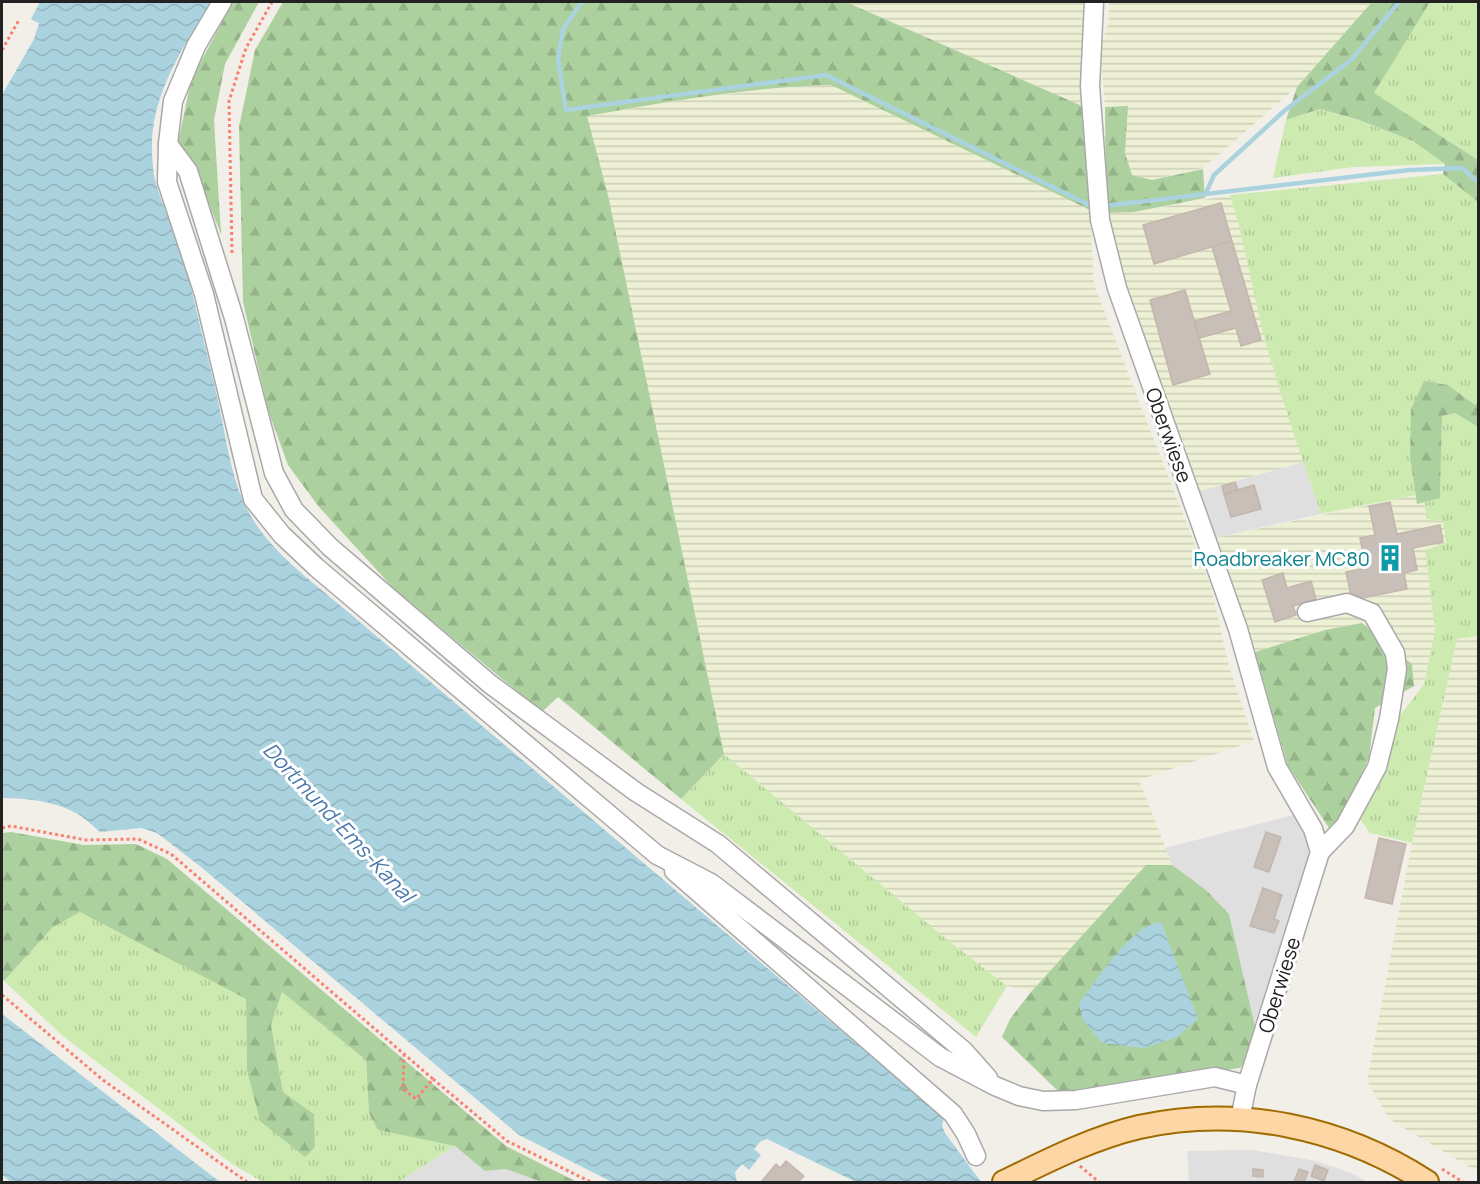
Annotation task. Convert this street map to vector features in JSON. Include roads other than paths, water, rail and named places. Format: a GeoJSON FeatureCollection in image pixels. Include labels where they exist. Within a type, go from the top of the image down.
{"type":"FeatureCollection","features":[{"type":"Feature","properties":{"kind":"main road"},"geometry":{"type":"LineString","coordinates":[[1005,1182],[1101,1138],[1139,1127],[1197,1119],[1240,1119],[1281,1123],[1321,1133],[1359,1146],[1400,1165],[1427,1182]]}},
{"type":"Feature","properties":{"kind":"lane"},"geometry":{"type":"LineString","coordinates":[[222,2],[196,46],[173,100],[167,182],[204,294],[253,499],[282,535],[317,568],[657,855],[694,890],[954,1114],[976,1156]]}},
{"type":"Feature","properties":{"kind":"lane","name":"Oberwiese"},"geometry":{"type":"LineString","coordinates":[[1094,2],[1090,86],[1100,220],[1117,288],[1238,629],[1277,767],[1313,829],[1320,852]]}},
{"type":"Feature","properties":{"kind":"lane"},"geometry":{"type":"LineString","coordinates":[[168,144],[189,171],[234,318],[274,473],[294,510],[330,547],[490,684],[636,792],[718,844],[964,1051],[995,1086]]}},
{"type":"Feature","properties":{"kind":"lane","name":"Oberwiese"},"geometry":{"type":"LineString","coordinates":[[1240,1119],[1247,1085],[1320,852],[1345,826],[1377,767],[1389,719],[1397,669],[1395,653],[1372,613],[1347,603],[1307,612]]}},
{"type":"Feature","properties":{"kind":"lane"},"geometry":{"type":"LineString","coordinates":[[657,855],[711,883],[940,1057],[1019,1096],[1043,1101],[1076,1100],[1215,1077],[1247,1085]]}},
{"type":"Feature","properties":{"kind":"water","name":"Dortmund-Ems-Kanal"},"geometry":{"type":"Polygon","coordinates":[[[40,2],[210,2],[183,47],[161,95],[152,135],[153,169],[159,195],[179,241],[184,259],[237,486],[248,511],[268,540],[306,577],[944,1118],[942,1126],[945,1133],[981,1182],[856,1182],[767,1139],[761,1141],[754,1149],[761,1155],[749,1170],[742,1164],[735,1172],[737,1182],[612,1182],[519,1135],[201,867],[157,833],[141,828],[100,832],[81,816],[63,807],[32,800],[2,798],[2,95],[34,39],[39,23],[31,19],[40,2]]]}},
{"type":"Feature","properties":{"kind":"water"},"geometry":{"type":"Polygon","coordinates":[[[1161,922],[1198,1019],[1177,1037],[1144,1048],[1102,1043],[1083,1020],[1079,1004],[1110,961],[1129,940],[1148,926],[1161,922]]]}},
{"type":"Feature","properties":{"kind":"water"},"geometry":{"type":"Polygon","coordinates":[[[2,1013],[220,1182],[11,1182],[2,1175],[2,1013]]]}},
{"type":"Feature","properties":{"kind":"waterway"},"geometry":{"type":"LineString","coordinates":[[582,2],[563,29],[558,59],[566,110],[826,75],[1093,207]]}},
{"type":"Feature","properties":{"kind":"waterway"},"geometry":{"type":"LineString","coordinates":[[1206,193],[1214,175],[1284,111],[1351,60],[1399,2]]}},
{"type":"Feature","properties":{"kind":"waterway"},"geometry":{"type":"LineString","coordinates":[[1104,206],[1409,170],[1462,168],[1478,182]]}},
{"type":"Feature","properties":{"kind":"place","name":"Roadbreaker MC80"},"geometry":{"type":"Point","coordinates":[1390,558]}}]}
